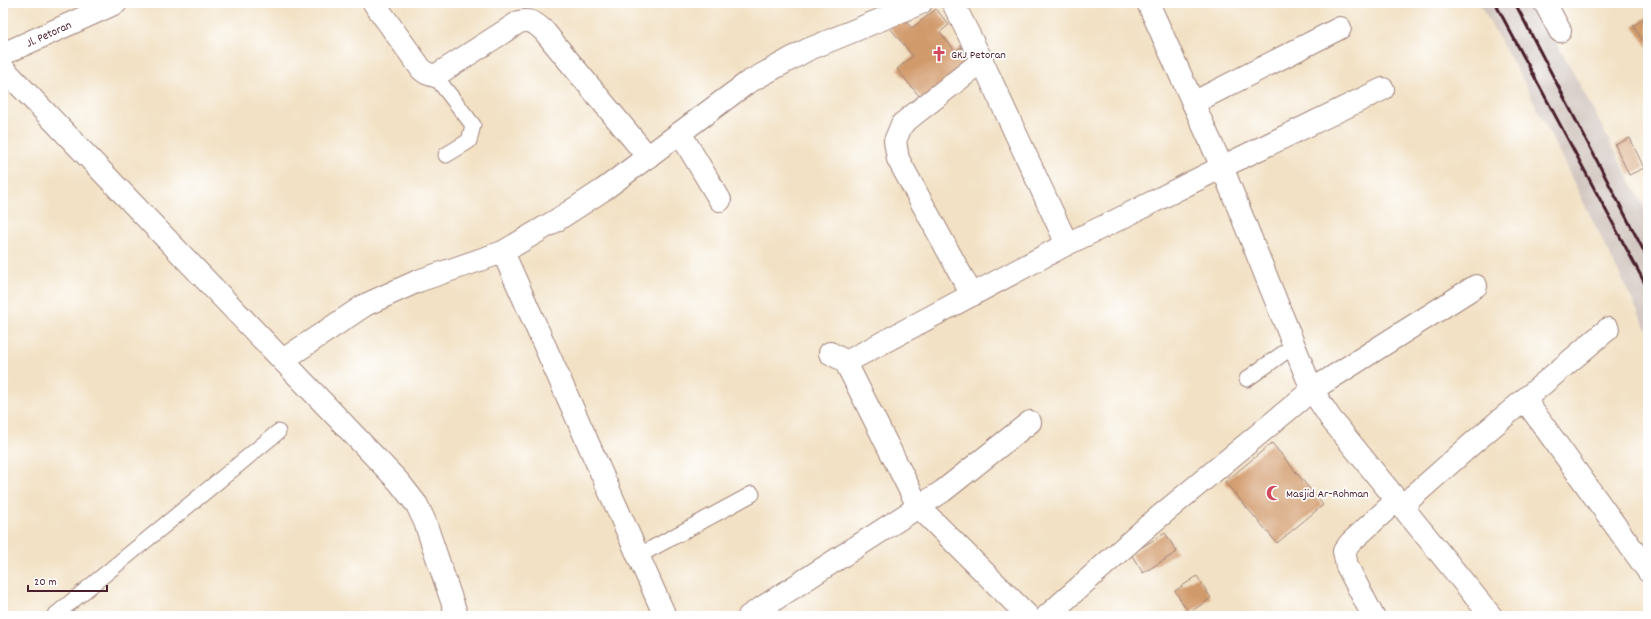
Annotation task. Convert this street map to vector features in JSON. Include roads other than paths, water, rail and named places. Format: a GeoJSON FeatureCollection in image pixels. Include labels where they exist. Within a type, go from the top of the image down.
{"type":"FeatureCollection","features":[{"type":"Feature","properties":{"kind":"street","name":"Jl. Petoran"},"geometry":{"type":"LineString","coordinates":[[3,54],[116,3]]}},
{"type":"Feature","properties":{"kind":"street"},"geometry":{"type":"LineString","coordinates":[[374,3],[422,70],[435,76],[519,22],[528,20],[532,21],[544,31],[648,157]]}},
{"type":"Feature","properties":{"kind":"street"},"geometry":{"type":"LineString","coordinates":[[283,360],[365,305],[418,281],[503,252],[557,220],[603,190],[747,83],[807,50],[921,3]]}},
{"type":"Feature","properties":{"kind":"street"},"geometry":{"type":"LineString","coordinates":[[953,3],[982,61],[1067,244]]}},
{"type":"Feature","properties":{"kind":"street"},"geometry":{"type":"LineString","coordinates":[[1148,3],[1222,167],[1312,390],[1331,419],[1491,616]]}},
{"type":"Feature","properties":{"kind":"street"},"geometry":{"type":"LineString","coordinates":[[1544,3],[1560,31]]}},
{"type":"Feature","properties":{"kind":"street"},"geometry":{"type":"LineString","coordinates":[[1193,103],[1340,28]]}},
{"type":"Feature","properties":{"kind":"street"},"geometry":{"type":"LineString","coordinates":[[972,296],[898,159],[895,141],[902,124],[982,61]]}},
{"type":"Feature","properties":{"kind":"street"},"geometry":{"type":"LineString","coordinates":[[3,68],[411,496],[424,522],[457,616]]}},
{"type":"Feature","properties":{"kind":"street"},"geometry":{"type":"LineString","coordinates":[[1028,616],[918,506],[838,357],[972,296],[1067,244],[1383,89]]}},
{"type":"Feature","properties":{"kind":"street"},"geometry":{"type":"LineString","coordinates":[[680,133],[720,200]]}},
{"type":"Feature","properties":{"kind":"street"},"geometry":{"type":"LineString","coordinates":[[503,252],[665,616]]}},
{"type":"Feature","properties":{"kind":"street"},"geometry":{"type":"LineString","coordinates":[[1047,616],[1148,526],[1312,390],[1476,286]]}},
{"type":"Feature","properties":{"kind":"street"},"geometry":{"type":"LineString","coordinates":[[1373,616],[1347,566],[1344,551],[1350,542],[1400,503],[1525,400],[1608,329]]}},
{"type":"Feature","properties":{"kind":"street"},"geometry":{"type":"LineString","coordinates":[[1525,400],[1648,571]]}},
{"type":"Feature","properties":{"kind":"street"},"geometry":{"type":"LineString","coordinates":[[750,616],[943,491],[1030,422]]}},
{"type":"Feature","properties":{"kind":"lane"},"geometry":{"type":"LineString","coordinates":[[435,76],[473,126],[469,141],[446,155]]}},
{"type":"Feature","properties":{"kind":"lane"},"geometry":{"type":"LineString","coordinates":[[1247,379],[1295,345]]}},
{"type":"Feature","properties":{"kind":"lane"},"geometry":{"type":"LineString","coordinates":[[54,616],[278,432]]}},
{"type":"Feature","properties":{"kind":"lane"},"geometry":{"type":"LineString","coordinates":[[638,556],[752,494]]}},
{"type":"Feature","properties":{"kind":"railway"},"geometry":{"type":"LineString","coordinates":[[1495,3],[1648,289]]}},
{"type":"Feature","properties":{"kind":"railway"},"geometry":{"type":"LineString","coordinates":[[1515,3],[1648,259]]}},
{"type":"Feature","properties":{"kind":"place","name":"GKJ Petoran"},"geometry":{"type":"Point","coordinates":[939,54]}},
{"type":"Feature","properties":{"kind":"place","name":"Masjid Ar-Rohman"},"geometry":{"type":"Point","coordinates":[1274,493]}}]}
